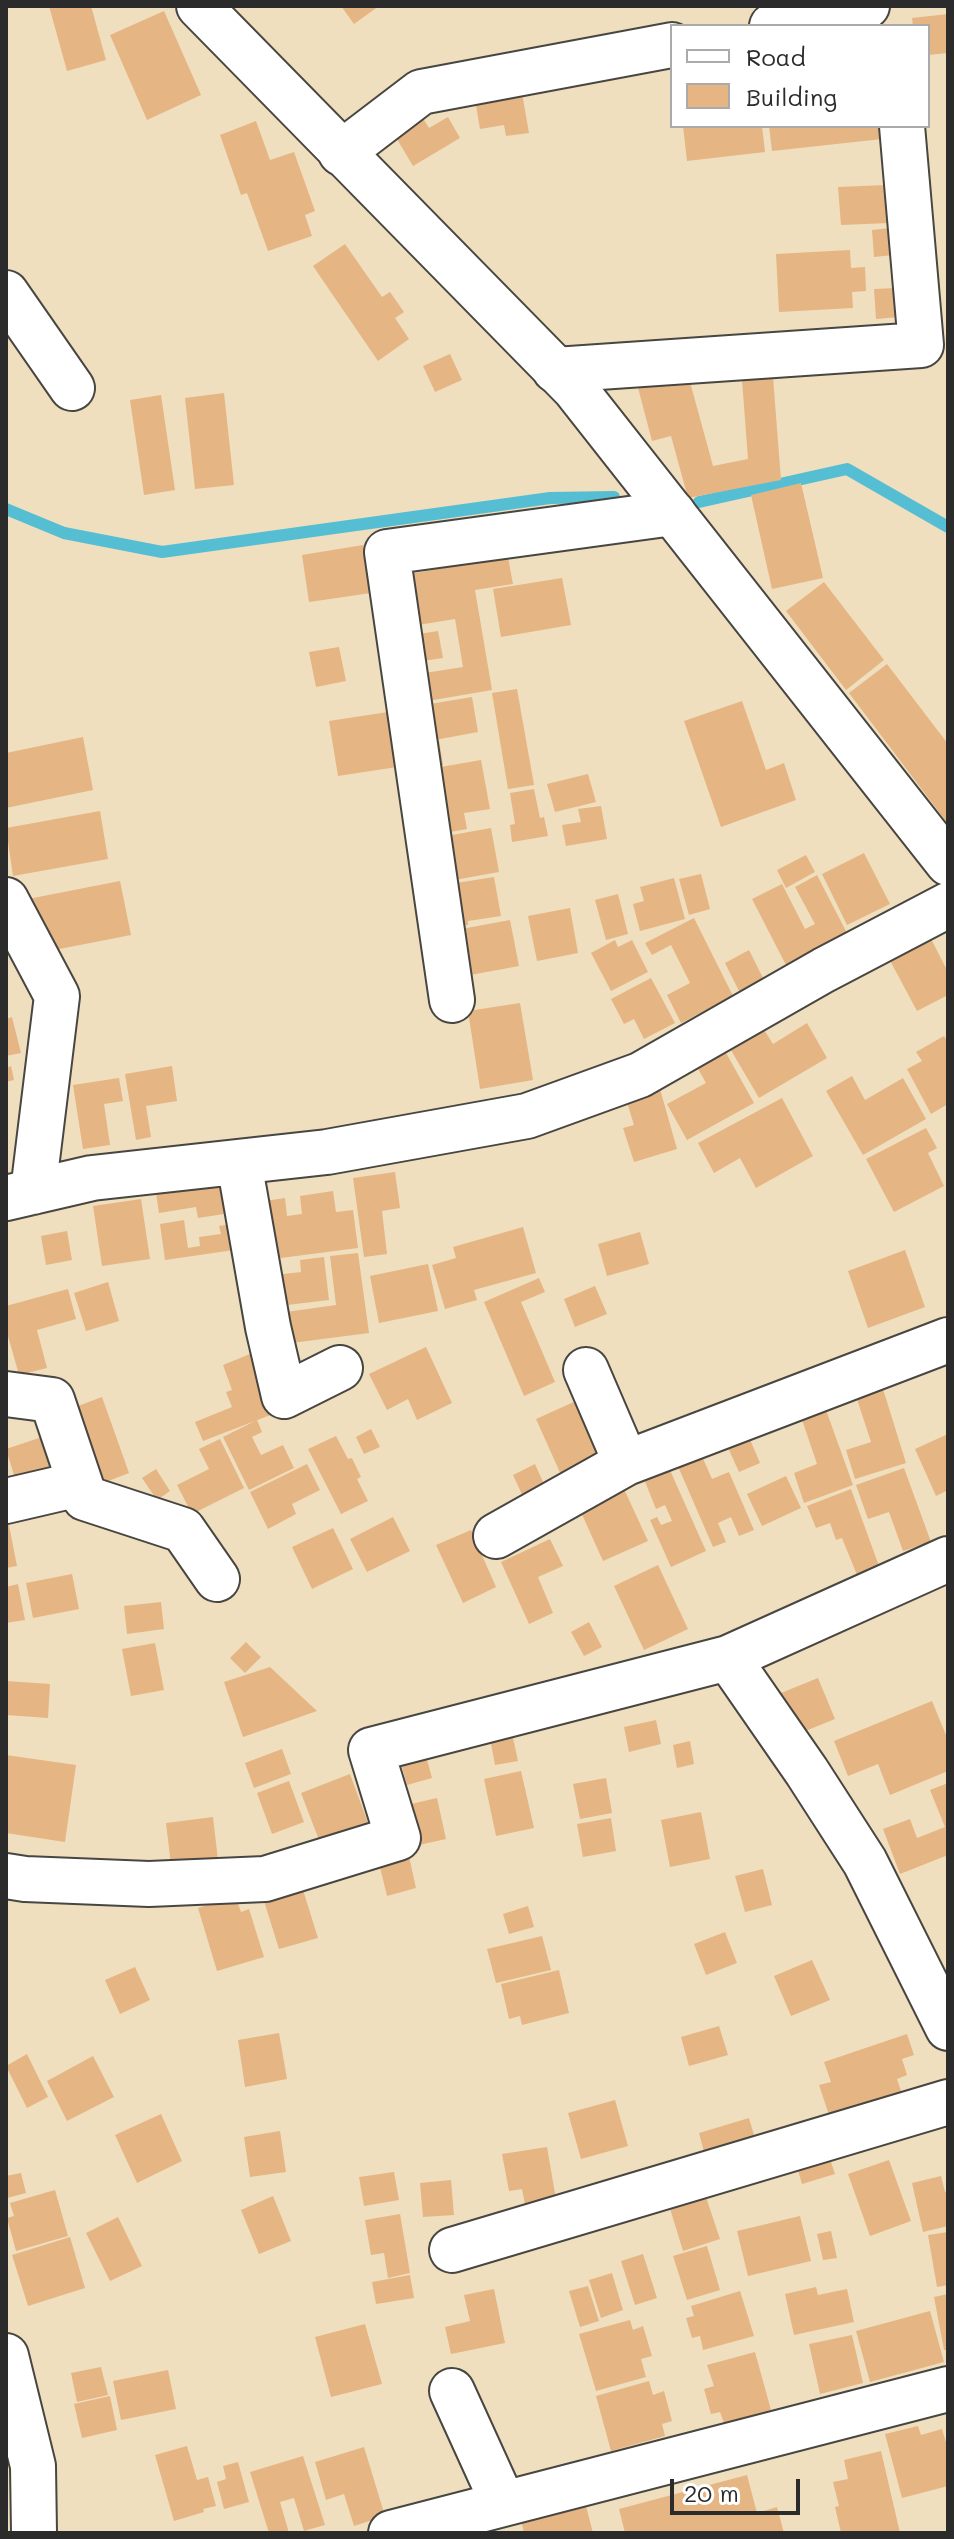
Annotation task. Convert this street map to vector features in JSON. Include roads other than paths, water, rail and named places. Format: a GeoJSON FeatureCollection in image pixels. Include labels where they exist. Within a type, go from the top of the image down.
{"type":"FeatureCollection","features":[{"type":"Feature","properties":{"kind":"street"},"geometry":{"type":"LineString","coordinates":[[199,6],[574,388],[948,863]]}},
{"type":"Feature","properties":{"kind":"street"},"geometry":{"type":"LineString","coordinates":[[782,24],[867,6]]}},
{"type":"Feature","properties":{"kind":"street"},"geometry":{"type":"LineString","coordinates":[[341,153],[421,92],[670,45]]}},
{"type":"Feature","properties":{"kind":"street"},"geometry":{"type":"LineString","coordinates":[[555,370],[921,345],[902,128]]}},
{"type":"Feature","properties":{"kind":"street"},"geometry":{"type":"LineString","coordinates":[[6,293],[72,388]]}},
{"type":"Feature","properties":{"kind":"street"},"geometry":{"type":"LineString","coordinates":[[452,1000],[387,552],[673,513]]}},
{"type":"Feature","properties":{"kind":"street"},"geometry":{"type":"LineString","coordinates":[[6,900],[57,996],[19,1195],[92,1178],[327,1152],[527,1116],[640,1075],[824,970],[948,905]]}},
{"type":"Feature","properties":{"kind":"street"},"geometry":{"type":"LineString","coordinates":[[239,1162],[268,1327],[284,1396],[340,1368]]}},
{"type":"Feature","properties":{"kind":"street"},"geometry":{"type":"LineString","coordinates":[[496,1536],[626,1463],[948,1340]]}},
{"type":"Feature","properties":{"kind":"street"},"geometry":{"type":"LineString","coordinates":[[586,1370],[626,1463]]}},
{"type":"Feature","properties":{"kind":"street"},"geometry":{"type":"LineString","coordinates":[[6,1394],[52,1400],[85,1498],[183,1530],[217,1579]]}},
{"type":"Feature","properties":{"kind":"street"},"geometry":{"type":"LineString","coordinates":[[6,1501],[79,1484]]}},
{"type":"Feature","properties":{"kind":"street"},"geometry":{"type":"LineString","coordinates":[[6,1876],[149,1884],[265,1879],[398,1838],[371,1750],[728,1658],[948,1559]]}},
{"type":"Feature","properties":{"kind":"street"},"geometry":{"type":"LineString","coordinates":[[728,1658],[865,1862],[948,2028]]}},
{"type":"Feature","properties":{"kind":"street"},"geometry":{"type":"LineString","coordinates":[[452,2250],[948,2102]]}},
{"type":"Feature","properties":{"kind":"street"},"geometry":{"type":"LineString","coordinates":[[6,2356],[33,2466],[34,2533]]}},
{"type":"Feature","properties":{"kind":"street"},"geometry":{"type":"LineString","coordinates":[[391,2533],[948,2389]]}},
{"type":"Feature","properties":{"kind":"street"},"geometry":{"type":"LineString","coordinates":[[452,2391],[503,2503]]}},
{"type":"Feature","properties":{"kind":"waterway"},"geometry":{"type":"LineString","coordinates":[[699,502],[847,469],[948,527]]}},
{"type":"Feature","properties":{"kind":"waterway"},"geometry":{"type":"LineString","coordinates":[[6,509],[64,533],[162,552],[550,498],[614,497]]}}]}
